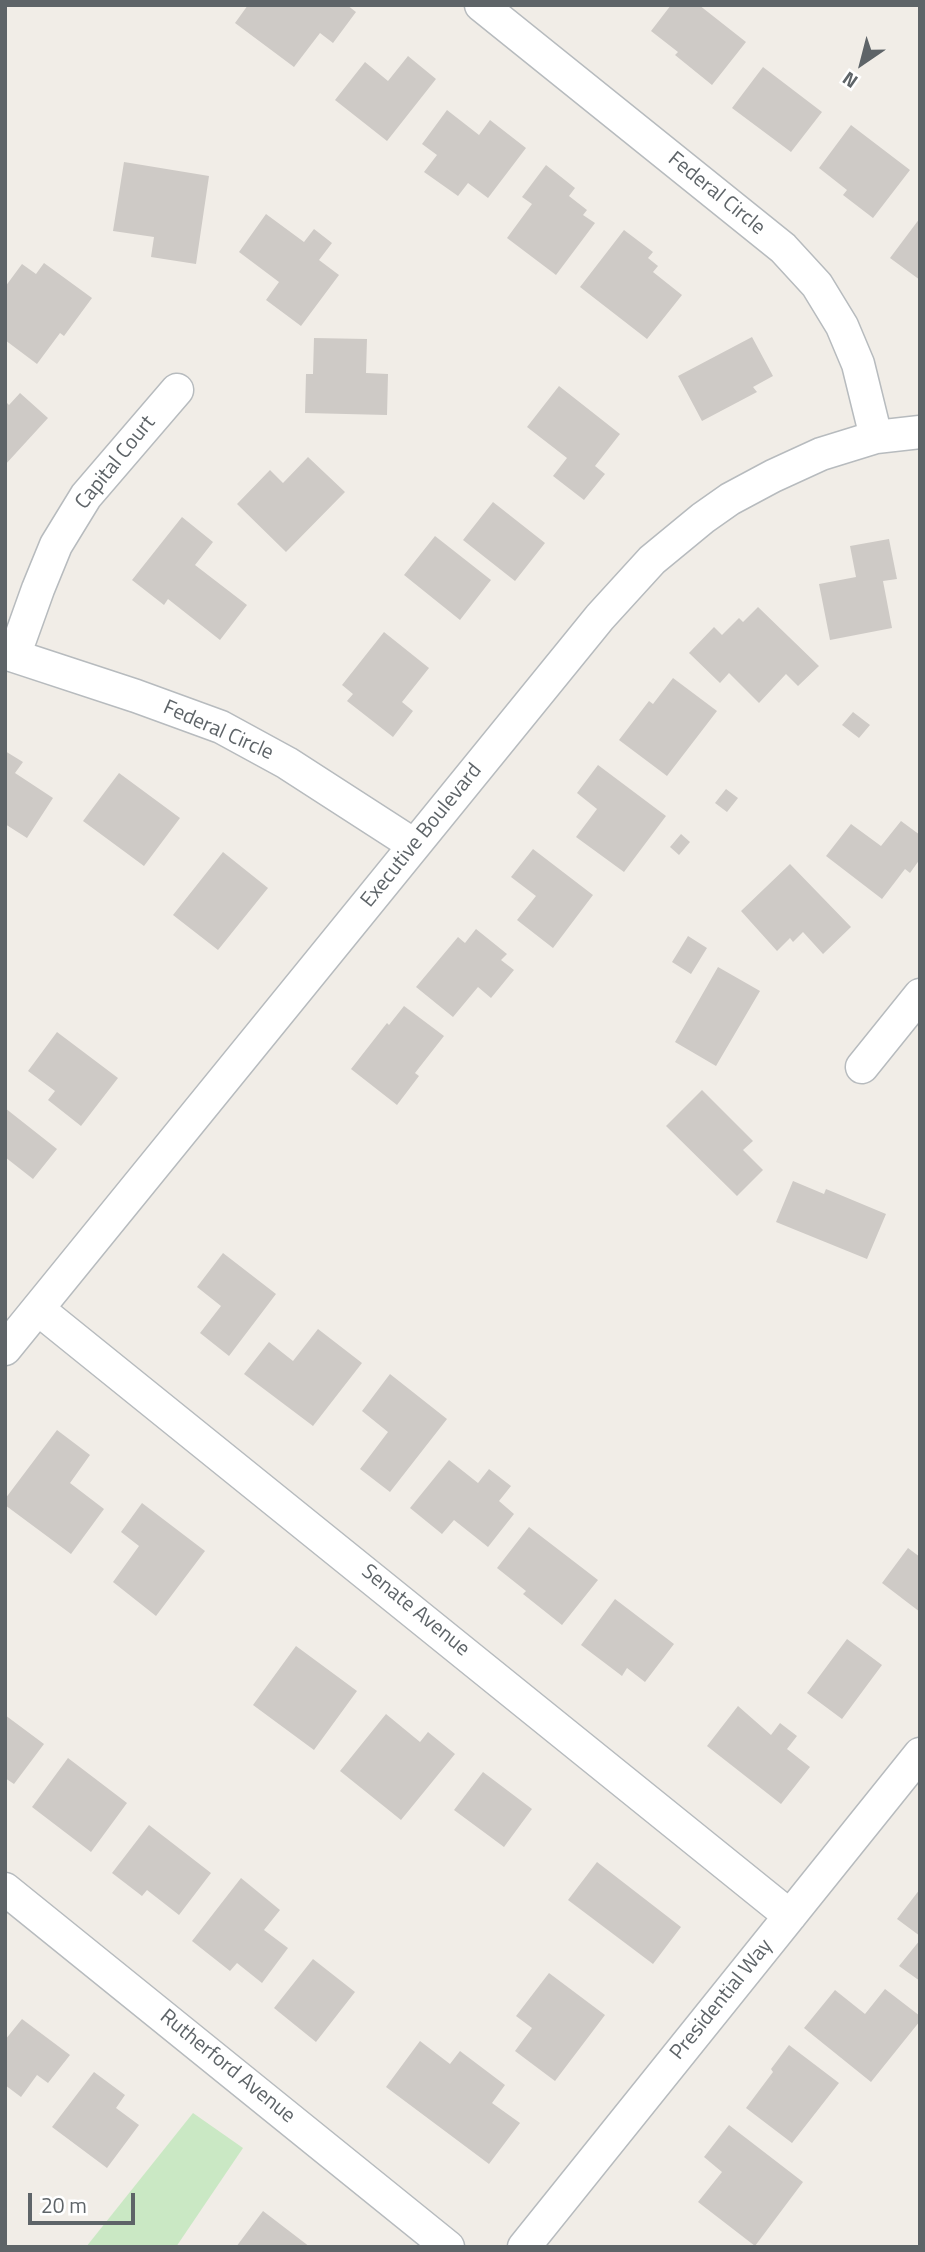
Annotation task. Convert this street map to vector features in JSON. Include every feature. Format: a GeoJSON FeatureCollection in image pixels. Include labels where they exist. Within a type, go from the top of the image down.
{"type":"FeatureCollection","features":[{"type":"Feature","properties":{"kind":"street","name":"Federal Circle"},"geometry":{"type":"LineString","coordinates":[[481,5],[783,248],[817,285],[842,326],[858,364],[876,437]]}},
{"type":"Feature","properties":{"kind":"street","name":"Capital Court"},"geometry":{"type":"LineString","coordinates":[[10,654],[56,545],[86,496],[177,390]]}},
{"type":"Feature","properties":{"kind":"street","name":"Executive Boulevard"},"geometry":{"type":"LineString","coordinates":[[5,1349],[600,617],[652,560],[730,499],[821,454],[876,437],[920,432]]}},
{"type":"Feature","properties":{"kind":"street","name":"Federal Circle"},"geometry":{"type":"LineString","coordinates":[[10,654],[220,727],[286,763],[414,845]]}},
{"type":"Feature","properties":{"kind":"street"},"geometry":{"type":"LineString","coordinates":[[862,1067],[920,995]]}},
{"type":"Feature","properties":{"kind":"street","name":"Senate Avenue"},"geometry":{"type":"LineString","coordinates":[[38,1308],[790,1916]]}},
{"type":"Feature","properties":{"kind":"street","name":"Presidential Way"},"geometry":{"type":"LineString","coordinates":[[524,2247],[920,1754]]}},
{"type":"Feature","properties":{"kind":"street","name":"Rutherford Avenue"},"geometry":{"type":"LineString","coordinates":[[5,1889],[448,2247]]}},
{"type":"Feature","properties":{"kind":"green space"},"geometry":{"type":"Polygon","coordinates":[[[193,2113],[243,2148],[176,2247],[86,2247],[193,2113]]]}},
{"type":"Feature","properties":{"kind":"building"},"geometry":{"type":"Polygon","coordinates":[[[248,5],[347,5],[356,12],[333,43],[320,33],[294,67],[235,23],[248,5]]]}},
{"type":"Feature","properties":{"kind":"building"},"geometry":{"type":"Polygon","coordinates":[[[671,5],[699,5],[746,42],[712,85],[675,55],[678,52],[651,31],[671,5]]]}},
{"type":"Feature","properties":{"kind":"building"},"geometry":{"type":"Polygon","coordinates":[[[408,56],[436,79],[387,141],[335,100],[365,62],[388,81],[408,56]]]}},
{"type":"Feature","properties":{"kind":"building"},"geometry":{"type":"Polygon","coordinates":[[[763,67],[822,112],[791,152],[732,108],[763,67]]]}},
{"type":"Feature","properties":{"kind":"building"},"geometry":{"type":"Polygon","coordinates":[[[447,110],[479,135],[490,120],[526,148],[488,198],[468,183],[458,196],[424,172],[437,155],[422,144],[447,110]]]}},
{"type":"Feature","properties":{"kind":"building"},"geometry":{"type":"Polygon","coordinates":[[[851,125],[910,170],[873,218],[843,195],[847,190],[819,168],[851,125]]]}},
{"type":"Feature","properties":{"kind":"building"},"geometry":{"type":"Polygon","coordinates":[[[124,162],[209,176],[196,264],[151,257],[154,237],[113,231],[124,162]]]}},
{"type":"Feature","properties":{"kind":"building"},"geometry":{"type":"Polygon","coordinates":[[[546,165],[575,188],[569,196],[587,210],[583,215],[595,223],[556,275],[507,238],[532,204],[522,197],[546,165]]]}},
{"type":"Feature","properties":{"kind":"building"},"geometry":{"type":"Polygon","coordinates":[[[266,214],[304,242],[314,229],[332,243],[319,260],[339,275],[301,326],[266,300],[279,282],[239,252],[266,214]]]}},
{"type":"Feature","properties":{"kind":"building"},"geometry":{"type":"Polygon","coordinates":[[[920,218],[920,280],[890,258],[920,218]]]}},
{"type":"Feature","properties":{"kind":"building"},"geometry":{"type":"Polygon","coordinates":[[[624,230],[653,252],[648,258],[658,266],[653,272],[682,295],[647,339],[580,287],[624,230]]]}},
{"type":"Feature","properties":{"kind":"building"},"geometry":{"type":"Polygon","coordinates":[[[44,263],[92,298],[64,336],[60,333],[37,364],[5,340],[5,287],[22,264],[36,274],[44,263]]]}},
{"type":"Feature","properties":{"kind":"building"},"geometry":{"type":"Polygon","coordinates":[[[752,337],[773,376],[753,387],[757,392],[702,421],[678,376],[752,337]]]}},
{"type":"Feature","properties":{"kind":"building"},"geometry":{"type":"Polygon","coordinates":[[[314,338],[367,339],[366,373],[388,374],[387,415],[305,413],[306,374],[313,374],[314,338]]]}},
{"type":"Feature","properties":{"kind":"building"},"geometry":{"type":"Polygon","coordinates":[[[559,386],[620,434],[595,466],[605,474],[584,500],[553,476],[567,458],[527,427],[559,386]]]}},
{"type":"Feature","properties":{"kind":"building"},"geometry":{"type":"Polygon","coordinates":[[[20,393],[48,418],[5,465],[5,401],[9,405],[20,393]]]}},
{"type":"Feature","properties":{"kind":"building"},"geometry":{"type":"Polygon","coordinates":[[[308,457],[345,492],[286,552],[237,504],[270,470],[283,483],[308,457]]]}},
{"type":"Feature","properties":{"kind":"building"},"geometry":{"type":"Polygon","coordinates":[[[493,502],[545,543],[515,581],[463,540],[493,502]]]}},
{"type":"Feature","properties":{"kind":"building"},"geometry":{"type":"Polygon","coordinates":[[[182,517],[213,542],[195,565],[247,605],[220,640],[168,599],[164,605],[132,580],[182,517]]]}},
{"type":"Feature","properties":{"kind":"building"},"geometry":{"type":"Polygon","coordinates":[[[435,536],[491,580],[460,620],[404,575],[435,536]]]}},
{"type":"Feature","properties":{"kind":"building"},"geometry":{"type":"Polygon","coordinates":[[[889,539],[897,579],[883,581],[892,628],[830,640],[819,584],[856,577],[850,546],[889,539]]]}},
{"type":"Feature","properties":{"kind":"building"},"geometry":{"type":"Polygon","coordinates":[[[758,607],[819,666],[798,686],[786,674],[759,703],[729,673],[720,683],[689,653],[714,627],[722,635],[739,618],[743,622],[758,607]]]}},
{"type":"Feature","properties":{"kind":"building"},"geometry":{"type":"Polygon","coordinates":[[[384,632],[429,668],[402,702],[413,711],[393,737],[347,701],[353,694],[342,685],[384,632]]]}},
{"type":"Feature","properties":{"kind":"building"},"geometry":{"type":"Polygon","coordinates":[[[673,678],[717,711],[667,776],[619,740],[649,701],[653,704],[673,678]]]}},
{"type":"Feature","properties":{"kind":"building"},"geometry":{"type":"Polygon","coordinates":[[[853,712],[870,725],[859,738],[842,725],[853,712]]]}},
{"type":"Feature","properties":{"kind":"building"},"geometry":{"type":"Polygon","coordinates":[[[5,751],[23,762],[15,773],[53,798],[27,838],[5,824],[5,751]]]}},
{"type":"Feature","properties":{"kind":"building"},"geometry":{"type":"Polygon","coordinates":[[[598,765],[666,816],[624,872],[576,837],[597,809],[577,793],[598,765]]]}},
{"type":"Feature","properties":{"kind":"building"},"geometry":{"type":"Polygon","coordinates":[[[119,773],[180,818],[144,866],[83,821],[119,773]]]}},
{"type":"Feature","properties":{"kind":"building"},"geometry":{"type":"Polygon","coordinates":[[[726,789],[738,798],[727,812],[715,803],[726,789]]]}},
{"type":"Feature","properties":{"kind":"building"},"geometry":{"type":"Polygon","coordinates":[[[901,821],[920,835],[920,859],[910,873],[905,869],[882,899],[826,856],[851,824],[881,846],[901,821]]]}},
{"type":"Feature","properties":{"kind":"building"},"geometry":{"type":"Polygon","coordinates":[[[681,834],[690,842],[679,855],[670,847],[681,834]]]}},
{"type":"Feature","properties":{"kind":"building"},"geometry":{"type":"Polygon","coordinates":[[[533,849],[593,895],[553,948],[517,920],[536,896],[511,877],[533,849]]]}},
{"type":"Feature","properties":{"kind":"building"},"geometry":{"type":"Polygon","coordinates":[[[223,852],[268,888],[218,950],[173,915],[223,852]]]}},
{"type":"Feature","properties":{"kind":"building"},"geometry":{"type":"Polygon","coordinates":[[[790,864],[851,927],[823,954],[803,932],[793,942],[790,938],[777,951],[741,911],[790,864]]]}},
{"type":"Feature","properties":{"kind":"building"},"geometry":{"type":"Polygon","coordinates":[[[476,929],[507,954],[501,960],[514,970],[491,998],[478,987],[453,1017],[416,987],[458,937],[465,943],[476,929]]]}},
{"type":"Feature","properties":{"kind":"building"},"geometry":{"type":"Polygon","coordinates":[[[688,936],[707,948],[691,974],[672,962],[688,936]]]}},
{"type":"Feature","properties":{"kind":"building"},"geometry":{"type":"Polygon","coordinates":[[[718,967],[760,991],[716,1066],[675,1042],[718,967]]]}},
{"type":"Feature","properties":{"kind":"building"},"geometry":{"type":"Polygon","coordinates":[[[404,1006],[444,1036],[415,1073],[419,1076],[397,1105],[351,1069],[404,1006]]]}},
{"type":"Feature","properties":{"kind":"building"},"geometry":{"type":"Polygon","coordinates":[[[57,1032],[118,1078],[81,1126],[48,1100],[55,1091],[28,1071],[57,1032]]]}},
{"type":"Feature","properties":{"kind":"building"},"geometry":{"type":"Polygon","coordinates":[[[702,1090],[753,1141],[743,1150],[763,1170],[737,1196],[666,1126],[702,1090]]]}},
{"type":"Feature","properties":{"kind":"building"},"geometry":{"type":"Polygon","coordinates":[[[5,1108],[57,1149],[33,1179],[5,1157],[5,1108]]]}},
{"type":"Feature","properties":{"kind":"building"},"geometry":{"type":"Polygon","coordinates":[[[793,1181],[824,1194],[826,1189],[886,1214],[867,1259],[776,1222],[793,1181]]]}},
{"type":"Feature","properties":{"kind":"building"},"geometry":{"type":"Polygon","coordinates":[[[223,1253],[276,1294],[229,1356],[200,1333],[221,1306],[197,1287],[223,1253]]]}},
{"type":"Feature","properties":{"kind":"building"},"geometry":{"type":"Polygon","coordinates":[[[318,1329],[362,1363],[313,1426],[244,1374],[269,1342],[293,1361],[318,1329]]]}},
{"type":"Feature","properties":{"kind":"building"},"geometry":{"type":"Polygon","coordinates":[[[390,1374],[447,1419],[390,1492],[360,1469],[388,1432],[362,1411],[390,1374]]]}},
{"type":"Feature","properties":{"kind":"building"},"geometry":{"type":"Polygon","coordinates":[[[57,1430],[90,1455],[70,1483],[104,1509],[71,1554],[5,1505],[5,1499],[57,1430]]]}},
{"type":"Feature","properties":{"kind":"building"},"geometry":{"type":"Polygon","coordinates":[[[449,1460],[478,1483],[489,1469],[511,1486],[499,1501],[514,1514],[488,1547],[454,1520],[442,1534],[410,1508],[449,1460]]]}},
{"type":"Feature","properties":{"kind":"building"},"geometry":{"type":"Polygon","coordinates":[[[142,1503],[205,1551],[156,1616],[113,1582],[139,1546],[121,1532],[142,1503]]]}},
{"type":"Feature","properties":{"kind":"building"},"geometry":{"type":"Polygon","coordinates":[[[529,1527],[598,1580],[562,1625],[523,1594],[526,1591],[497,1568],[529,1527]]]}},
{"type":"Feature","properties":{"kind":"building"},"geometry":{"type":"Polygon","coordinates":[[[908,1548],[920,1557],[920,1612],[882,1583],[908,1548]]]}},
{"type":"Feature","properties":{"kind":"building"},"geometry":{"type":"Polygon","coordinates":[[[615,1599],[674,1644],[645,1682],[627,1668],[622,1676],[581,1645],[615,1599]]]}},
{"type":"Feature","properties":{"kind":"building"},"geometry":{"type":"Polygon","coordinates":[[[847,1639],[882,1665],[842,1719],[807,1693],[847,1639]]]}},
{"type":"Feature","properties":{"kind":"building"},"geometry":{"type":"Polygon","coordinates":[[[296,1646],[357,1691],[314,1750],[253,1705],[296,1646]]]}},
{"type":"Feature","properties":{"kind":"building"},"geometry":{"type":"Polygon","coordinates":[[[738,1706],[771,1735],[780,1723],[797,1736],[787,1749],[810,1767],[781,1804],[707,1746],[738,1706]]]}},
{"type":"Feature","properties":{"kind":"building"},"geometry":{"type":"Polygon","coordinates":[[[386,1714],[420,1742],[428,1732],[455,1754],[401,1820],[340,1771],[386,1714]]]}},
{"type":"Feature","properties":{"kind":"building"},"geometry":{"type":"Polygon","coordinates":[[[5,1715],[44,1744],[14,1784],[5,1778],[5,1715]]]}},
{"type":"Feature","properties":{"kind":"building"},"geometry":{"type":"Polygon","coordinates":[[[68,1758],[127,1803],[91,1852],[32,1807],[68,1758]]]}},
{"type":"Feature","properties":{"kind":"building"},"geometry":{"type":"Polygon","coordinates":[[[483,1772],[532,1809],[504,1847],[454,1810],[483,1772]]]}},
{"type":"Feature","properties":{"kind":"building"},"geometry":{"type":"Polygon","coordinates":[[[149,1825],[211,1873],[179,1915],[147,1890],[142,1896],[112,1873],[149,1825]]]}},
{"type":"Feature","properties":{"kind":"building"},"geometry":{"type":"Polygon","coordinates":[[[597,1862],[681,1927],[653,1964],[568,1900],[597,1862]]]}},
{"type":"Feature","properties":{"kind":"building"},"geometry":{"type":"Polygon","coordinates":[[[241,1878],[280,1910],[264,1930],[288,1948],[262,1983],[237,1963],[230,1971],[192,1941],[241,1878]]]}},
{"type":"Feature","properties":{"kind":"building"},"geometry":{"type":"Polygon","coordinates":[[[920,1889],[920,1936],[897,1919],[920,1889]]]}},
{"type":"Feature","properties":{"kind":"building"},"geometry":{"type":"Polygon","coordinates":[[[920,1940],[920,1981],[899,1966],[920,1940]]]}},
{"type":"Feature","properties":{"kind":"building"},"geometry":{"type":"Polygon","coordinates":[[[313,1959],[355,1992],[316,2042],[274,2008],[313,1959]]]}},
{"type":"Feature","properties":{"kind":"building"},"geometry":{"type":"Polygon","coordinates":[[[549,1973],[605,2015],[555,2081],[515,2051],[532,2028],[516,2016],[549,1973]]]}},
{"type":"Feature","properties":{"kind":"building"},"geometry":{"type":"Polygon","coordinates":[[[885,1989],[920,2016],[920,2021],[871,2082],[804,2028],[835,1990],[865,2014],[885,1989]]]}},
{"type":"Feature","properties":{"kind":"building"},"geometry":{"type":"Polygon","coordinates":[[[22,2019],[70,2055],[48,2083],[37,2075],[21,2097],[5,2085],[5,2040],[22,2019]]]}},
{"type":"Feature","properties":{"kind":"building"},"geometry":{"type":"Polygon","coordinates":[[[420,2041],[450,2064],[460,2051],[505,2085],[492,2103],[520,2123],[489,2164],[386,2087],[420,2041]]]}},
{"type":"Feature","properties":{"kind":"building"},"geometry":{"type":"Polygon","coordinates":[[[789,2045],[839,2083],[792,2143],[746,2108],[789,2045]]]}},
{"type":"Feature","properties":{"kind":"building"},"geometry":{"type":"Polygon","coordinates":[[[94,2072],[125,2095],[116,2108],[139,2125],[107,2168],[52,2127],[94,2072]]]}},
{"type":"Feature","properties":{"kind":"building"},"geometry":{"type":"Polygon","coordinates":[[[729,2125],[803,2182],[755,2246],[698,2202],[722,2172],[704,2157],[729,2125]]]}},
{"type":"Feature","properties":{"kind":"building"},"geometry":{"type":"Polygon","coordinates":[[[263,2211],[310,2247],[236,2247],[263,2211]]]}}]}
